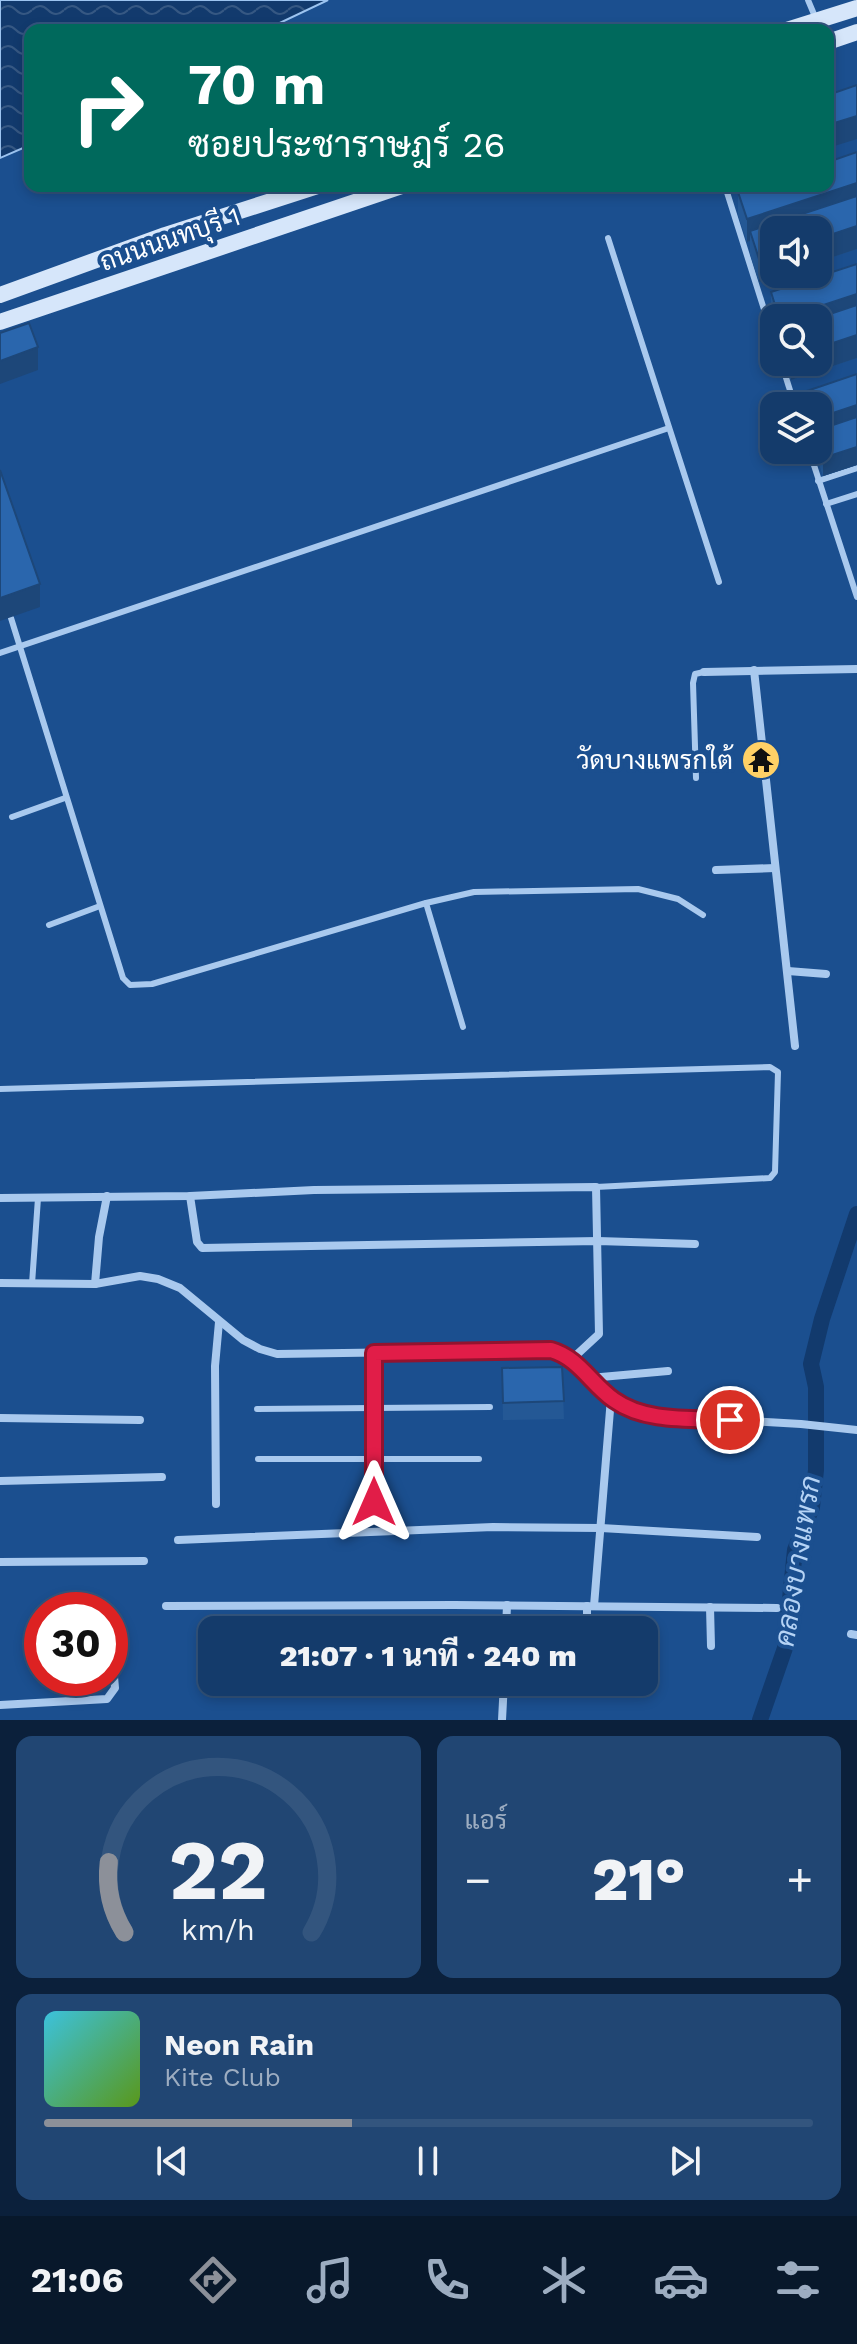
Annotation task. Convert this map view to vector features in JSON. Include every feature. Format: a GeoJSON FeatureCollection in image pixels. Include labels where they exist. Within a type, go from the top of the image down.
{"type":"FeatureCollection","features":[{"type":"Feature","properties":{"kind":"main road"},"geometry":{"type":"LineString","coordinates":[[804,24],[857,8]]}},
{"type":"Feature","properties":{"kind":"main road"},"geometry":{"type":"LineString","coordinates":[[834,40],[857,32]]}},
{"type":"Feature","properties":{"kind":"main road","name":"ถนนนนทบุรี 1"},"geometry":{"type":"LineString","coordinates":[[0,295],[295,192]]}},
{"type":"Feature","properties":{"kind":"main road","name":"ถนนนนทบุรี 1"},"geometry":{"type":"LineString","coordinates":[[0,322],[384,192]]}},
{"type":"Feature","properties":{"kind":"street"},"geometry":{"type":"LineString","coordinates":[[704,672],[857,669]]}},
{"type":"Feature","properties":{"kind":"street"},"geometry":{"type":"LineString","coordinates":[[754,670],[795,1046]]}},
{"type":"Feature","properties":{"kind":"street"},"geometry":{"type":"LineString","coordinates":[[716,870],[775,868]]}},
{"type":"Feature","properties":{"kind":"street"},"geometry":{"type":"LineString","coordinates":[[788,971],[826,974]]}},
{"type":"Feature","properties":{"kind":"street"},"geometry":{"type":"LineString","coordinates":[[0,1198],[596,1187],[599,1334],[572,1359]]}},
{"type":"Feature","properties":{"kind":"street"},"geometry":{"type":"LineString","coordinates":[[95,1284],[107,1196]]}},
{"type":"Feature","properties":{"kind":"street"},"geometry":{"type":"LineString","coordinates":[[190,1196],[197,1242],[202,1248],[598,1241],[695,1244]]}},
{"type":"Feature","properties":{"kind":"street"},"geometry":{"type":"LineString","coordinates":[[0,1283],[95,1284],[140,1276],[158,1279],[180,1288],[243,1340],[277,1354],[551,1350],[572,1359],[611,1398],[645,1415],[857,1430]]}},
{"type":"Feature","properties":{"kind":"street"},"geometry":{"type":"LineString","coordinates":[[216,1504],[215,1366],[219,1322]]}},
{"type":"Feature","properties":{"kind":"street"},"geometry":{"type":"LineString","coordinates":[[374,1353],[374,1502]]}},
{"type":"Feature","properties":{"kind":"street"},"geometry":{"type":"LineString","coordinates":[[590,1378],[668,1371]]}},
{"type":"Feature","properties":{"kind":"street"},"geometry":{"type":"LineString","coordinates":[[589,1616],[601,1528],[611,1398]]}},
{"type":"Feature","properties":{"kind":"street"},"geometry":{"type":"LineString","coordinates":[[0,1418],[140,1420]]}},
{"type":"Feature","properties":{"kind":"street"},"geometry":{"type":"LineString","coordinates":[[0,1481],[162,1477]]}},
{"type":"Feature","properties":{"kind":"street"},"geometry":{"type":"LineString","coordinates":[[178,1540],[493,1527],[601,1528],[757,1537]]}},
{"type":"Feature","properties":{"kind":"street"},"geometry":{"type":"LineString","coordinates":[[0,1562],[144,1561]]}},
{"type":"Feature","properties":{"kind":"street"},"geometry":{"type":"LineString","coordinates":[[507,1605],[507,1616]]}},
{"type":"Feature","properties":{"kind":"street"},"geometry":{"type":"LineString","coordinates":[[166,1606],[777,1608]]}},
{"type":"Feature","properties":{"kind":"street"},"geometry":{"type":"LineString","coordinates":[[710,1607],[711,1646]]}},
{"type":"Feature","properties":{"kind":"street"},"geometry":{"type":"LineString","coordinates":[[0,1705],[107,1699],[109,1696]]}},
{"type":"Feature","properties":{"kind":"street"},"geometry":{"type":"LineString","coordinates":[[502,1720],[503,1696]]}},
{"type":"Feature","properties":{"kind":"lane"},"geometry":{"type":"LineString","coordinates":[[808,0],[816,20]]}},
{"type":"Feature","properties":{"kind":"lane"},"geometry":{"type":"LineString","coordinates":[[727,192],[761,304]]}},
{"type":"Feature","properties":{"kind":"lane"},"geometry":{"type":"LineString","coordinates":[[731,203],[742,197]]}},
{"type":"Feature","properties":{"kind":"lane"},"geometry":{"type":"LineString","coordinates":[[608,238],[719,582]]}},
{"type":"Feature","properties":{"kind":"lane"},"geometry":{"type":"LineString","coordinates":[[0,653],[669,428]]}},
{"type":"Feature","properties":{"kind":"lane"},"geometry":{"type":"LineString","coordinates":[[813,464],[857,597]]}},
{"type":"Feature","properties":{"kind":"lane"},"geometry":{"type":"LineString","coordinates":[[818,481],[857,468]]}},
{"type":"Feature","properties":{"kind":"lane"},"geometry":{"type":"LineString","coordinates":[[826,504],[857,494]]}},
{"type":"Feature","properties":{"kind":"lane"},"geometry":{"type":"LineString","coordinates":[[11,618],[125,983],[135,986],[164,980],[426,903],[474,892],[638,889],[678,899],[703,915]]}},
{"type":"Feature","properties":{"kind":"lane"},"geometry":{"type":"LineString","coordinates":[[696,778],[693,683],[695,674],[704,672]]}},
{"type":"Feature","properties":{"kind":"lane"},"geometry":{"type":"LineString","coordinates":[[12,817],[65,798]]}},
{"type":"Feature","properties":{"kind":"lane"},"geometry":{"type":"LineString","coordinates":[[426,903],[463,1027]]}},
{"type":"Feature","properties":{"kind":"lane"},"geometry":{"type":"LineString","coordinates":[[49,925],[100,906]]}},
{"type":"Feature","properties":{"kind":"lane"},"geometry":{"type":"LineString","coordinates":[[0,1089],[770,1067],[778,1072],[775,1172],[770,1178],[596,1187]]}},
{"type":"Feature","properties":{"kind":"lane"},"geometry":{"type":"LineString","coordinates":[[32,1284],[38,1198]]}},
{"type":"Feature","properties":{"kind":"lane"},"geometry":{"type":"LineString","coordinates":[[257,1409],[490,1407]]}},
{"type":"Feature","properties":{"kind":"lane"},"geometry":{"type":"LineString","coordinates":[[258,1459],[479,1459]]}},
{"type":"Feature","properties":{"kind":"water"},"geometry":{"type":"Polygon","coordinates":[[[0,0],[328,0],[278,24],[24,24],[24,148],[0,158],[0,0]]]}},
{"type":"Feature","properties":{"kind":"building"},"geometry":{"type":"Polygon","coordinates":[[[857,85],[857,116],[834,123],[834,93],[857,85]]]}},
{"type":"Feature","properties":{"kind":"building"},"geometry":{"type":"Polygon","coordinates":[[[857,152],[857,183],[834,191],[834,160],[857,152]]]}},
{"type":"Feature","properties":{"kind":"building"},"geometry":{"type":"Polygon","coordinates":[[[738,192],[830,192],[747,219],[738,192]]]}},
{"type":"Feature","properties":{"kind":"building"},"geometry":{"type":"Polygon","coordinates":[[[857,196],[857,226],[832,234],[832,216],[796,216],[857,196]]]}},
{"type":"Feature","properties":{"kind":"building"},"geometry":{"type":"Polygon","coordinates":[[[760,228],[760,259],[759,259],[750,231],[760,228]]]}},
{"type":"Feature","properties":{"kind":"building"},"geometry":{"type":"Polygon","coordinates":[[[857,264],[857,294],[827,304],[775,304],[771,292],[783,288],[832,288],[832,272],[857,264]]]}},
{"type":"Feature","properties":{"kind":"building"},"geometry":{"type":"Polygon","coordinates":[[[857,305],[857,335],[832,343],[832,313],[857,305]]]}},
{"type":"Feature","properties":{"kind":"building"},"geometry":{"type":"Polygon","coordinates":[[[29,323],[38,347],[0,361],[0,333],[29,323]]]}},
{"type":"Feature","properties":{"kind":"building"},"geometry":{"type":"Polygon","coordinates":[[[857,374],[857,405],[832,413],[832,392],[804,392],[857,374]]]}},
{"type":"Feature","properties":{"kind":"building"},"geometry":{"type":"Polygon","coordinates":[[[857,417],[857,447],[832,455],[832,425],[857,417]]]}},
{"type":"Feature","properties":{"kind":"building"},"geometry":{"type":"Polygon","coordinates":[[[0,470],[40,584],[0,598],[0,470]]]}},
{"type":"Feature","properties":{"kind":"building"},"geometry":{"type":"Polygon","coordinates":[[[562,1367],[564,1401],[503,1403],[502,1368],[562,1367]]]}},
{"type":"Feature","properties":{"kind":"waterway","name":"คลองบางแพรก"},"geometry":{"type":"LineString","coordinates":[[760,1720],[785,1648],[795,1550],[812,1507],[816,1470],[816,1387],[811,1364],[822,1319],[857,1214]]}},
{"type":"Feature","properties":{"kind":"place","name":"วัดบางแพรกใต้"},"geometry":{"type":"Point","coordinates":[761,760]}},
{"type":"Feature","properties":{"kind":"route"},"geometry":{"type":"LineString","coordinates":[[374,1502],[374,1353],[551,1350],[567,1355],[624,1407],[645,1415],[730,1420]]}}]}
